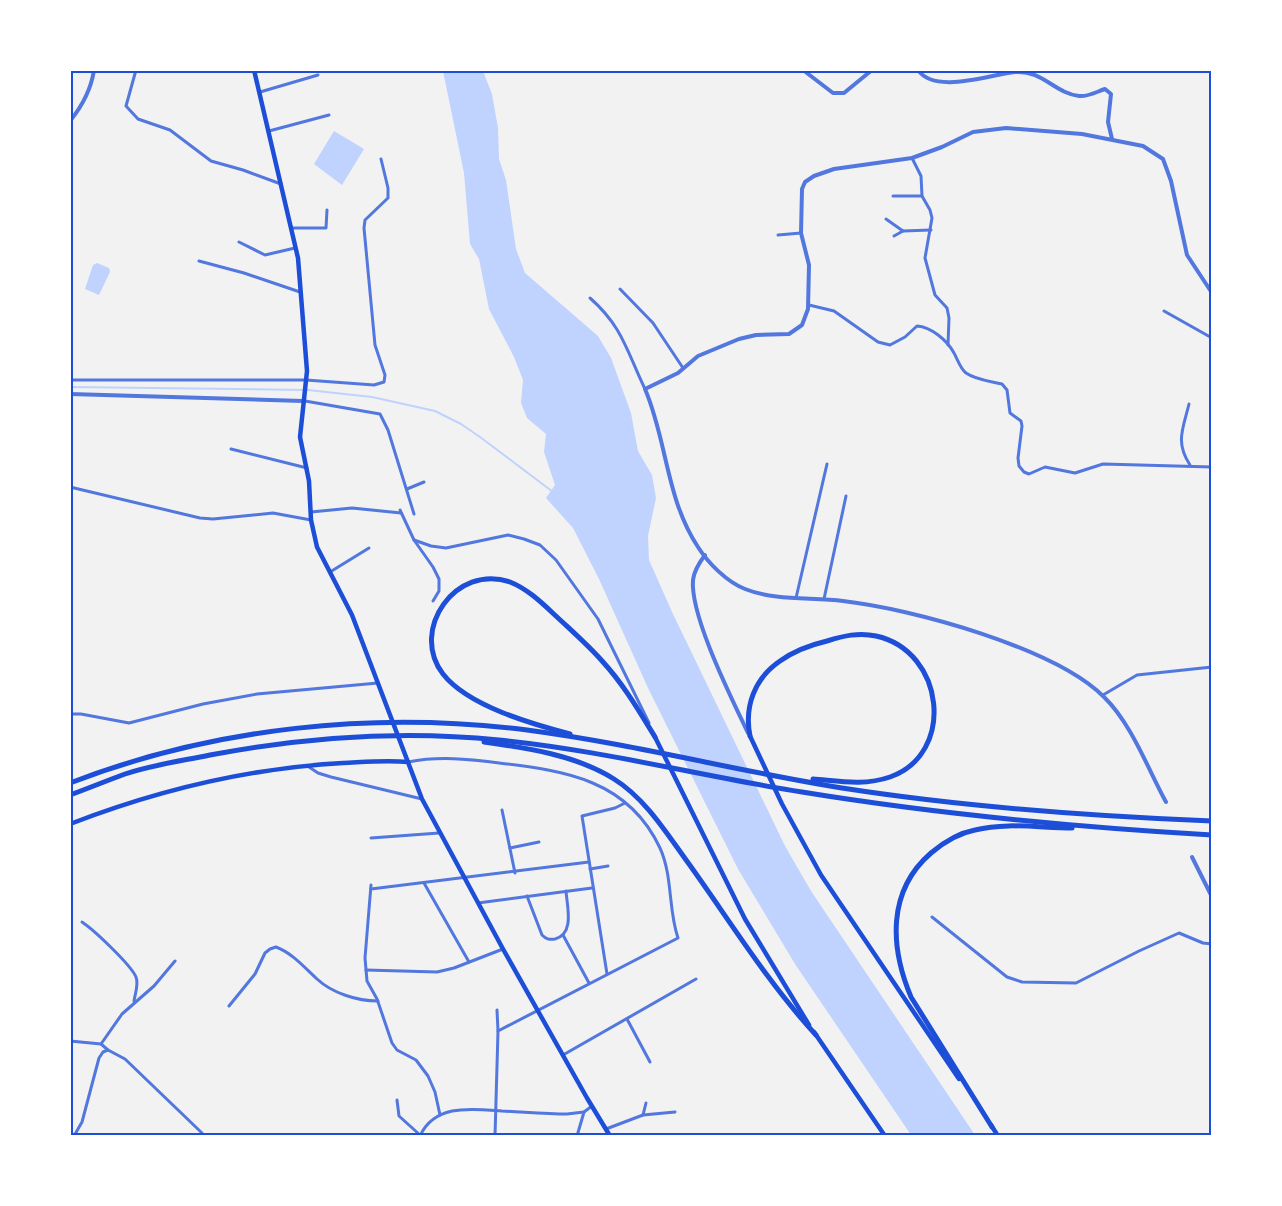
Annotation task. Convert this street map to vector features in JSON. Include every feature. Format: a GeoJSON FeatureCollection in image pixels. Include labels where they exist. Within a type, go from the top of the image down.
{"type":"FeatureCollection","features":[{"type":"Feature","properties":{"kind":"highway"},"geometry":{"type":"LineString","coordinates":[[604,742],[524,721],[486,704],[449,681],[435,659],[431,637],[436,614],[448,598],[468,584],[494,579],[509,582],[525,590],[539,600],[603,661],[621,684],[655,737]]}},
{"type":"Feature","properties":{"kind":"highway"},"geometry":{"type":"LineString","coordinates":[[750,736],[748,718],[755,690],[761,678],[785,658],[822,642],[856,634],[874,635],[891,640],[907,650],[919,663],[927,678],[935,711],[931,735],[922,752],[903,771],[892,777],[862,784],[793,778]]}},
{"type":"Feature","properties":{"kind":"highway"},"geometry":{"type":"LineString","coordinates":[[70,783],[132,761],[204,742],[315,726],[411,724],[495,727],[604,742],[885,795],[1018,810],[1212,820]]}},
{"type":"Feature","properties":{"kind":"highway"},"geometry":{"type":"LineString","coordinates":[[70,795],[126,774],[182,760],[255,747],[335,738],[417,735],[511,741],[562,748],[800,792],[902,807],[1094,828]]}},
{"type":"Feature","properties":{"kind":"highway"},"geometry":{"type":"LineString","coordinates":[[441,736],[516,746],[563,757],[601,771],[627,789],[645,806],[665,831],[785,999],[816,1035]]}},
{"type":"Feature","properties":{"kind":"highway"},"geometry":{"type":"LineString","coordinates":[[992,1126],[924,1020],[908,990],[900,966],[895,934],[896,916],[902,894],[911,875],[928,856],[951,839],[968,831],[1000,827],[1094,828],[1212,835]]}},
{"type":"Feature","properties":{"kind":"main road"},"geometry":{"type":"LineString","coordinates":[[254,70],[297,247],[306,382],[300,437],[307,468],[311,520],[317,547],[352,615],[422,799],[503,949],[610,1136]]}},
{"type":"Feature","properties":{"kind":"main road"},"geometry":{"type":"LineString","coordinates":[[750,736],[782,804],[821,875],[998,1136]]}},
{"type":"Feature","properties":{"kind":"main road"},"geometry":{"type":"LineString","coordinates":[[655,737],[740,910],[816,1035],[885,1136]]}},
{"type":"Feature","properties":{"kind":"main road"},"geometry":{"type":"LineString","coordinates":[[70,824],[164,793],[238,776],[307,765],[408,762]]}},
{"type":"Feature","properties":{"kind":"street"},"geometry":{"type":"LineString","coordinates":[[70,121],[83,105],[91,86],[94,70]]}},
{"type":"Feature","properties":{"kind":"street"},"geometry":{"type":"LineString","coordinates":[[136,70],[126,106],[138,119],[170,130],[211,161],[281,184]]}},
{"type":"Feature","properties":{"kind":"street"},"geometry":{"type":"LineString","coordinates":[[803,70],[832,93],[844,93],[872,70]]}},
{"type":"Feature","properties":{"kind":"street"},"geometry":{"type":"LineString","coordinates":[[918,70],[921,75],[934,80],[951,82],[989,75],[1029,72],[1040,76],[1067,93],[1080,96],[1088,96],[1105,89],[1111,94],[1108,122],[1112,140]]}},
{"type":"Feature","properties":{"kind":"street"},"geometry":{"type":"LineString","coordinates":[[260,92],[318,75]]}},
{"type":"Feature","properties":{"kind":"street"},"geometry":{"type":"LineString","coordinates":[[269,131],[329,115]]}},
{"type":"Feature","properties":{"kind":"street"},"geometry":{"type":"LineString","coordinates":[[645,388],[674,375],[698,356],[739,339],[795,331],[804,322],[809,305],[809,265],[801,233],[802,189],[805,182],[834,169],[912,158],[973,132],[1006,128],[1082,134],[1148,148],[1163,159],[1171,181],[1186,255],[1212,293]]}},
{"type":"Feature","properties":{"kind":"street"},"geometry":{"type":"LineString","coordinates":[[912,158],[921,176],[922,196],[932,218],[925,258],[935,296],[947,308],[950,318],[948,345]]}},
{"type":"Feature","properties":{"kind":"street"},"geometry":{"type":"LineString","coordinates":[[70,380],[306,382],[374,386],[385,379],[375,345],[364,228],[365,220],[388,198],[381,159]]}},
{"type":"Feature","properties":{"kind":"street"},"geometry":{"type":"LineString","coordinates":[[893,196],[922,196]]}},
{"type":"Feature","properties":{"kind":"street"},"geometry":{"type":"LineString","coordinates":[[292,228],[326,228],[327,210]]}},
{"type":"Feature","properties":{"kind":"street"},"geometry":{"type":"LineString","coordinates":[[886,219],[903,231]]}},
{"type":"Feature","properties":{"kind":"street"},"geometry":{"type":"LineString","coordinates":[[894,236],[903,231],[931,230]]}},
{"type":"Feature","properties":{"kind":"street"},"geometry":{"type":"LineString","coordinates":[[778,235],[801,233]]}},
{"type":"Feature","properties":{"kind":"street"},"geometry":{"type":"LineString","coordinates":[[239,242],[265,255],[297,247]]}},
{"type":"Feature","properties":{"kind":"street"},"geometry":{"type":"LineString","coordinates":[[199,261],[253,275],[301,292]]}},
{"type":"Feature","properties":{"kind":"street"},"geometry":{"type":"LineString","coordinates":[[620,289],[653,323],[683,368]]}},
{"type":"Feature","properties":{"kind":"street"},"geometry":{"type":"LineString","coordinates":[[590,298],[605,312],[619,332],[645,388],[680,512],[698,547],[727,578],[742,588],[768,595],[824,599],[906,612],[1004,642],[1074,673],[1103,695],[1125,725],[1166,802]]}},
{"type":"Feature","properties":{"kind":"street"},"geometry":{"type":"LineString","coordinates":[[809,305],[834,311],[878,342],[890,345],[896,343],[917,326],[933,331],[948,345],[963,370],[975,378],[1002,384],[1006,390],[1010,413],[1021,421],[1018,466],[1024,472],[1029,474],[1045,468],[1075,473],[1103,464],[1212,467]]}},
{"type":"Feature","properties":{"kind":"street"},"geometry":{"type":"LineString","coordinates":[[1164,310],[1212,339]]}},
{"type":"Feature","properties":{"kind":"street"},"geometry":{"type":"LineString","coordinates":[[70,394],[303,400],[380,414],[388,430],[414,514]]}},
{"type":"Feature","properties":{"kind":"street"},"geometry":{"type":"LineString","coordinates":[[1189,404],[1181,450],[1191,466]]}},
{"type":"Feature","properties":{"kind":"street"},"geometry":{"type":"LineString","coordinates":[[231,449],[307,468]]}},
{"type":"Feature","properties":{"kind":"street"},"geometry":{"type":"LineString","coordinates":[[796,598],[827,464]]}},
{"type":"Feature","properties":{"kind":"street"},"geometry":{"type":"LineString","coordinates":[[407,489],[424,482]]}},
{"type":"Feature","properties":{"kind":"street"},"geometry":{"type":"LineString","coordinates":[[70,487],[200,518],[213,519],[268,513],[311,520]]}},
{"type":"Feature","properties":{"kind":"street"},"geometry":{"type":"LineString","coordinates":[[824,599],[846,496]]}},
{"type":"Feature","properties":{"kind":"street"},"geometry":{"type":"LineString","coordinates":[[311,513],[352,508],[400,511],[414,540],[439,579],[439,591],[433,601]]}},
{"type":"Feature","properties":{"kind":"street"},"geometry":{"type":"LineString","coordinates":[[414,540],[446,548],[507,535],[540,545],[556,560],[598,619],[655,737]]}},
{"type":"Feature","properties":{"kind":"street"},"geometry":{"type":"LineString","coordinates":[[329,573],[369,548]]}},
{"type":"Feature","properties":{"kind":"street"},"geometry":{"type":"LineString","coordinates":[[705,555],[694,574],[696,602],[716,661],[750,736]]}},
{"type":"Feature","properties":{"kind":"street"},"geometry":{"type":"LineString","coordinates":[[1103,695],[1137,675],[1212,667]]}},
{"type":"Feature","properties":{"kind":"street"},"geometry":{"type":"LineString","coordinates":[[70,714],[127,723],[247,696],[378,683]]}},
{"type":"Feature","properties":{"kind":"street"},"geometry":{"type":"LineString","coordinates":[[408,762],[455,758],[551,770],[590,781],[625,802],[637,813],[660,849],[666,865],[678,938],[498,1031]]}},
{"type":"Feature","properties":{"kind":"street"},"geometry":{"type":"LineString","coordinates":[[307,765],[318,773],[331,777],[422,799]]}},
{"type":"Feature","properties":{"kind":"street"},"geometry":{"type":"LineString","coordinates":[[607,974],[582,816],[615,808],[625,802]]}},
{"type":"Feature","properties":{"kind":"street"},"geometry":{"type":"LineString","coordinates":[[502,810],[515,873]]}},
{"type":"Feature","properties":{"kind":"street"},"geometry":{"type":"LineString","coordinates":[[371,838],[439,833]]}},
{"type":"Feature","properties":{"kind":"street"},"geometry":{"type":"LineString","coordinates":[[510,848],[540,842]]}},
{"type":"Feature","properties":{"kind":"street"},"geometry":{"type":"LineString","coordinates":[[1192,857],[1212,897]]}},
{"type":"Feature","properties":{"kind":"street"},"geometry":{"type":"LineString","coordinates":[[440,1115],[435,1092],[428,1076],[416,1060],[397,1050],[392,1043],[378,1001],[367,981],[366,932],[371,887],[515,873],[589,862]]}},
{"type":"Feature","properties":{"kind":"street"},"geometry":{"type":"LineString","coordinates":[[590,868],[608,866]]}},
{"type":"Feature","properties":{"kind":"street"},"geometry":{"type":"LineString","coordinates":[[424,883],[469,962]]}},
{"type":"Feature","properties":{"kind":"street"},"geometry":{"type":"LineString","coordinates":[[478,903],[593,888]]}},
{"type":"Feature","properties":{"kind":"street"},"geometry":{"type":"LineString","coordinates":[[527,896],[543,937],[554,939],[563,935],[568,925],[566,891]]}},
{"type":"Feature","properties":{"kind":"street"},"geometry":{"type":"LineString","coordinates":[[932,917],[1007,977],[1022,982],[1081,982],[1179,933],[1203,943],[1212,944]]}},
{"type":"Feature","properties":{"kind":"street"},"geometry":{"type":"LineString","coordinates":[[82,922],[114,951],[135,975],[137,981],[134,1003]]}},
{"type":"Feature","properties":{"kind":"street"},"geometry":{"type":"LineString","coordinates":[[563,935],[590,983]]}},
{"type":"Feature","properties":{"kind":"street"},"geometry":{"type":"LineString","coordinates":[[229,1006],[255,974],[265,953],[276,947],[296,959],[319,981],[333,989],[363,1000],[378,1001]]}},
{"type":"Feature","properties":{"kind":"street"},"geometry":{"type":"LineString","coordinates":[[366,970],[433,972],[503,949]]}},
{"type":"Feature","properties":{"kind":"street"},"geometry":{"type":"LineString","coordinates":[[100,1044],[114,1024],[154,986],[175,961]]}},
{"type":"Feature","properties":{"kind":"street"},"geometry":{"type":"LineString","coordinates":[[563,1055],[696,979]]}},
{"type":"Feature","properties":{"kind":"street"},"geometry":{"type":"LineString","coordinates":[[495,1136],[497,1010]]}},
{"type":"Feature","properties":{"kind":"street"},"geometry":{"type":"LineString","coordinates":[[627,1019],[650,1062]]}},
{"type":"Feature","properties":{"kind":"street"},"geometry":{"type":"LineString","coordinates":[[70,1041],[100,1044],[126,1059],[202,1133]]}},
{"type":"Feature","properties":{"kind":"street"},"geometry":{"type":"LineString","coordinates":[[74,1136],[82,1122],[101,1054],[108,1050]]}},
{"type":"Feature","properties":{"kind":"street"},"geometry":{"type":"LineString","coordinates":[[397,1100],[399,1116],[420,1135],[427,1124],[440,1115],[463,1109],[558,1114],[584,1112],[592,1106]]}},
{"type":"Feature","properties":{"kind":"street"},"geometry":{"type":"LineString","coordinates":[[643,1115],[646,1103]]}},
{"type":"Feature","properties":{"kind":"street"},"geometry":{"type":"LineString","coordinates":[[577,1136],[584,1112]]}},
{"type":"Feature","properties":{"kind":"street"},"geometry":{"type":"LineString","coordinates":[[606,1129],[643,1115],[675,1112]]}},
{"type":"Feature","properties":{"kind":"water"},"geometry":{"type":"Polygon","coordinates":[[[443,71],[483,71],[492,94],[498,128],[499,159],[506,180],[516,249],[525,273],[598,336],[611,358],[631,413],[638,451],[652,475],[656,498],[648,536],[649,560],[785,846],[811,891],[975,1135],[911,1135],[795,964],[738,869],[648,688],[599,579],[573,528],[546,498],[555,485],[544,452],[546,434],[527,418],[521,403],[523,380],[514,357],[489,309],[479,259],[470,244],[464,173],[443,71]]]}},
{"type":"Feature","properties":{"kind":"water"},"geometry":{"type":"Polygon","coordinates":[[[334,131],[364,149],[342,185],[314,164],[334,131]]]}},
{"type":"Feature","properties":{"kind":"water"},"geometry":{"type":"Polygon","coordinates":[[[97,263],[109,268],[110,272],[99,295],[85,289],[93,265],[97,263]]]}},
{"type":"Feature","properties":{"kind":"waterway"},"geometry":{"type":"LineString","coordinates":[[70,387],[308,390],[372,397],[435,411],[461,424],[553,492]]}}]}
